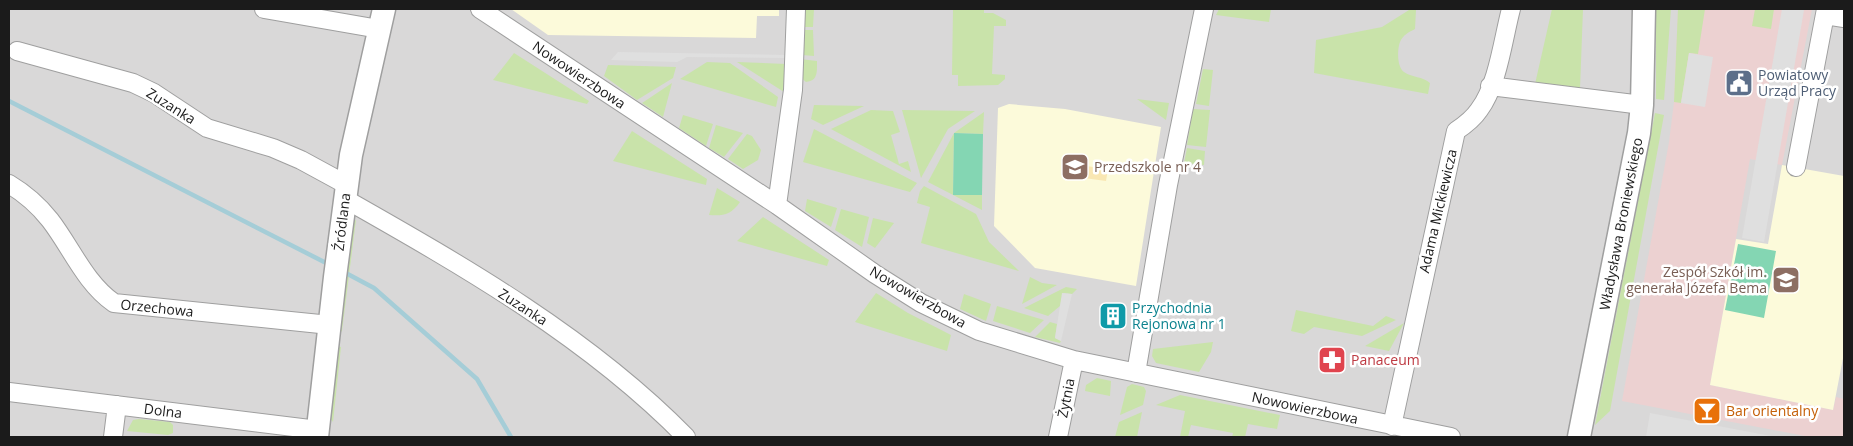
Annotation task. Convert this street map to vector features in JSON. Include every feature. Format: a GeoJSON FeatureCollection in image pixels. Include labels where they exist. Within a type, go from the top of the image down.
{"type":"FeatureCollection","features":[{"type":"Feature","properties":{"kind":"street"},"geometry":{"type":"LineString","coordinates":[[264,9],[386,17]]}},
{"type":"Feature","properties":{"kind":"street","name":"Nowowierzbowa"},"geometry":{"type":"LineString","coordinates":[[480,9],[777,205],[875,274],[959,323],[1015,344],[1074,360],[1451,437]]}},
{"type":"Feature","properties":{"kind":"street"},"geometry":{"type":"LineString","coordinates":[[777,205],[793,90],[796,9]]}},
{"type":"Feature","properties":{"kind":"street"},"geometry":{"type":"LineString","coordinates":[[1136,373],[1168,185],[1193,54],[1204,9]]}},
{"type":"Feature","properties":{"kind":"street","name":"Adama Mickiewicza"},"geometry":{"type":"LineString","coordinates":[[1392,426],[1456,132],[1472,120],[1480,109],[1490,86],[1511,9]]}},
{"type":"Feature","properties":{"kind":"street","name":"Władysława Broniewskiego"},"geometry":{"type":"LineString","coordinates":[[1579,437],[1639,133],[1642,105],[1644,9]]}},
{"type":"Feature","properties":{"kind":"street"},"geometry":{"type":"LineString","coordinates":[[1796,167],[1826,12],[1844,18]]}},
{"type":"Feature","properties":{"kind":"street","name":"Źródlana"},"geometry":{"type":"LineString","coordinates":[[318,434],[346,192],[386,17]]}},
{"type":"Feature","properties":{"kind":"street","name":"Zuzanka"},"geometry":{"type":"LineString","coordinates":[[17,51],[133,83],[154,93],[206,128],[273,148],[301,160],[346,192],[550,325],[609,367],[646,398],[686,437]]}},
{"type":"Feature","properties":{"kind":"street"},"geometry":{"type":"LineString","coordinates":[[1490,86],[1642,105]]}},
{"type":"Feature","properties":{"kind":"street","name":"Orzechowa"},"geometry":{"type":"LineString","coordinates":[[9,184],[32,202],[49,219],[84,272],[103,296],[114,303],[330,325]]}},
{"type":"Feature","properties":{"kind":"street","name":"Żytnia"},"geometry":{"type":"LineString","coordinates":[[1058,437],[1074,360]]}},
{"type":"Feature","properties":{"kind":"street","name":"Dolna"},"geometry":{"type":"LineString","coordinates":[[9,392],[117,405],[318,434]]}},
{"type":"Feature","properties":{"kind":"street"},"geometry":{"type":"LineString","coordinates":[[113,437],[117,405]]}},
{"type":"Feature","properties":{"kind":"shaded area"},"geometry":{"type":"Polygon","coordinates":[[[9,9],[1844,9],[1844,437],[9,437],[9,9]]]}},
{"type":"Feature","properties":{"kind":"shaded area"},"geometry":{"type":"Polygon","coordinates":[[[511,9],[779,9],[779,16],[757,16],[756,38],[548,35],[511,9]]]}},
{"type":"Feature","properties":{"kind":"shaded area"},"geometry":{"type":"Polygon","coordinates":[[[1678,9],[1812,9],[1782,165],[1750,159],[1710,385],[1833,410],[1836,397],[1844,399],[1844,437],[1810,437],[1622,401],[1669,142],[1674,102],[1678,9]]]}},
{"type":"Feature","properties":{"kind":"shaded area"},"geometry":{"type":"Polygon","coordinates":[[[1782,9],[1804,10],[1764,242],[1742,238],[1782,9]]]}},
{"type":"Feature","properties":{"kind":"shaded area"},"geometry":{"type":"Polygon","coordinates":[[[618,52],[785,55],[785,58],[687,57],[677,62],[611,60],[618,52]]]}},
{"type":"Feature","properties":{"kind":"shaded area"},"geometry":{"type":"Polygon","coordinates":[[[1689,53],[1713,57],[1705,107],[1681,103],[1689,53]]]}},
{"type":"Feature","properties":{"kind":"shaded area","name":"Przedszkole nr 4"},"geometry":{"type":"Polygon","coordinates":[[[1009,104],[1065,109],[1161,127],[1136,286],[1035,268],[994,226],[998,108],[1009,104]]]}},
{"type":"Feature","properties":{"kind":"shaded area","name":"Zespół Szkół im. generała Józefa Bema"},"geometry":{"type":"Polygon","coordinates":[[[1782,165],[1844,176],[1844,353],[1833,410],[1710,385],[1736,239],[1768,244],[1782,165]]]}},
{"type":"Feature","properties":{"kind":"shaded area"},"geometry":{"type":"Polygon","coordinates":[[[1062,293],[1072,294],[1061,341],[1055,338],[1062,293]]]}},
{"type":"Feature","properties":{"kind":"shaded area"},"geometry":{"type":"Polygon","coordinates":[[[1650,413],[1776,437],[1646,437],[1650,413]]]}},
{"type":"Feature","properties":{"kind":"green space"},"geometry":{"type":"Polygon","coordinates":[[[803,9],[814,9],[813,27],[803,27],[803,9]]]}},
{"type":"Feature","properties":{"kind":"green space"},"geometry":{"type":"Polygon","coordinates":[[[953,9],[984,9],[984,13],[993,13],[1006,20],[1006,26],[994,26],[992,74],[1005,75],[1005,79],[998,85],[958,86],[958,75],[952,75],[953,9]]]}},
{"type":"Feature","properties":{"kind":"green space"},"geometry":{"type":"Polygon","coordinates":[[[1219,9],[1271,9],[1269,22],[1216,15],[1219,9]]]}},
{"type":"Feature","properties":{"kind":"green space"},"geometry":{"type":"Polygon","coordinates":[[[1552,9],[1583,9],[1580,89],[1535,84],[1552,9]]]}},
{"type":"Feature","properties":{"kind":"green space"},"geometry":{"type":"Polygon","coordinates":[[[1656,9],[1671,9],[1664,100],[1656,99],[1656,9]]]}},
{"type":"Feature","properties":{"kind":"green space"},"geometry":{"type":"Polygon","coordinates":[[[1678,9],[1705,9],[1698,54],[1689,53],[1681,103],[1674,102],[1678,9]]]}},
{"type":"Feature","properties":{"kind":"green space"},"geometry":{"type":"Polygon","coordinates":[[[1755,9],[1774,9],[1771,29],[1752,26],[1755,9]]]}},
{"type":"Feature","properties":{"kind":"green space"},"geometry":{"type":"Polygon","coordinates":[[[1409,10],[1416,10],[1415,29],[1404,36],[1400,42],[1398,49],[1399,62],[1404,72],[1430,83],[1428,94],[1314,73],[1316,40],[1382,27],[1409,10]]]}},
{"type":"Feature","properties":{"kind":"green space"},"geometry":{"type":"Polygon","coordinates":[[[803,30],[813,30],[814,56],[802,55],[803,30]]]}},
{"type":"Feature","properties":{"kind":"green space"},"geometry":{"type":"Polygon","coordinates":[[[514,53],[589,101],[587,104],[493,80],[514,53]]]}},
{"type":"Feature","properties":{"kind":"green space"},"geometry":{"type":"Polygon","coordinates":[[[800,59],[817,61],[817,72],[813,80],[806,82],[800,77],[800,59]]]}},
{"type":"Feature","properties":{"kind":"green space"},"geometry":{"type":"Polygon","coordinates":[[[707,62],[730,63],[778,97],[776,107],[680,79],[707,62]]]}},
{"type":"Feature","properties":{"kind":"green space"},"geometry":{"type":"Polygon","coordinates":[[[737,62],[786,64],[784,92],[737,62]]]}},
{"type":"Feature","properties":{"kind":"green space"},"geometry":{"type":"Polygon","coordinates":[[[608,65],[676,67],[673,78],[637,100],[604,76],[608,65]]]}},
{"type":"Feature","properties":{"kind":"green space"},"geometry":{"type":"Polygon","coordinates":[[[1203,69],[1213,70],[1209,106],[1196,104],[1203,69]]]}},
{"type":"Feature","properties":{"kind":"green space"},"geometry":{"type":"Polygon","coordinates":[[[672,83],[663,117],[642,103],[672,83]]]}},
{"type":"Feature","properties":{"kind":"green space"},"geometry":{"type":"Polygon","coordinates":[[[1137,99],[1169,103],[1166,120],[1137,99]]]}},
{"type":"Feature","properties":{"kind":"green space"},"geometry":{"type":"Polygon","coordinates":[[[814,105],[864,106],[823,125],[811,119],[814,105]]]}},
{"type":"Feature","properties":{"kind":"green space"},"geometry":{"type":"Polygon","coordinates":[[[1193,109],[1210,110],[1206,147],[1187,145],[1193,109]]]}},
{"type":"Feature","properties":{"kind":"green space"},"geometry":{"type":"Polygon","coordinates":[[[871,110],[893,111],[900,132],[891,135],[899,164],[908,161],[911,172],[831,129],[871,110]]]}},
{"type":"Feature","properties":{"kind":"green space"},"geometry":{"type":"Polygon","coordinates":[[[902,110],[975,111],[948,129],[921,178],[902,110]]]}},
{"type":"Feature","properties":{"kind":"green space"},"geometry":{"type":"Polygon","coordinates":[[[984,112],[983,134],[954,133],[984,112]]]}},
{"type":"Feature","properties":{"kind":"green space"},"geometry":{"type":"Polygon","coordinates":[[[1655,113],[1664,115],[1610,411],[1595,425],[1655,113]]]}},
{"type":"Feature","properties":{"kind":"green space"},"geometry":{"type":"Polygon","coordinates":[[[683,115],[713,124],[706,146],[679,128],[683,115]]]}},
{"type":"Feature","properties":{"kind":"green space"},"geometry":{"type":"Polygon","coordinates":[[[716,125],[743,133],[724,157],[709,148],[716,125]]]}},
{"type":"Feature","properties":{"kind":"green space"},"geometry":{"type":"Polygon","coordinates":[[[814,129],[917,183],[910,192],[803,162],[814,129]]]}},
{"type":"Feature","properties":{"kind":"green space"},"geometry":{"type":"Polygon","coordinates":[[[632,131],[707,179],[706,185],[613,161],[632,131]]]}},
{"type":"Feature","properties":{"kind":"green space"},"geometry":{"type":"Polygon","coordinates":[[[954,133],[953,194],[982,195],[982,210],[928,182],[954,133]]]}},
{"type":"Feature","properties":{"kind":"green space"},"geometry":{"type":"Polygon","coordinates":[[[954,133],[983,134],[982,195],[953,195],[954,133]]]}},
{"type":"Feature","properties":{"kind":"green space"},"geometry":{"type":"Polygon","coordinates":[[[747,134],[752,136],[761,150],[758,160],[743,169],[728,159],[747,134]]]}},
{"type":"Feature","properties":{"kind":"green space"},"geometry":{"type":"Polygon","coordinates":[[[1187,148],[1205,151],[1204,165],[1184,163],[1187,148]]]}},
{"type":"Feature","properties":{"kind":"green space"},"geometry":{"type":"Polygon","coordinates":[[[924,186],[976,214],[989,242],[1019,271],[921,243],[930,207],[917,203],[920,191],[924,186]]]}},
{"type":"Feature","properties":{"kind":"green space"},"geometry":{"type":"Polygon","coordinates":[[[717,188],[740,202],[733,210],[726,214],[709,215],[717,188]]]}},
{"type":"Feature","properties":{"kind":"green space"},"geometry":{"type":"Polygon","coordinates":[[[807,199],[837,208],[831,227],[805,211],[807,199]]]}},
{"type":"Feature","properties":{"kind":"green space"},"geometry":{"type":"Polygon","coordinates":[[[841,209],[869,217],[862,247],[835,230],[841,209]]]}},
{"type":"Feature","properties":{"kind":"green space"},"geometry":{"type":"Polygon","coordinates":[[[763,217],[829,260],[827,266],[737,241],[763,217]]]}},
{"type":"Feature","properties":{"kind":"green space"},"geometry":{"type":"Polygon","coordinates":[[[873,218],[894,223],[875,248],[867,243],[873,218]]]}},
{"type":"Feature","properties":{"kind":"green space"},"geometry":{"type":"Polygon","coordinates":[[[356,220],[342,331],[339,333],[352,222],[356,220]]]}},
{"type":"Feature","properties":{"kind":"green space"},"geometry":{"type":"Polygon","coordinates":[[[1738,244],[1776,251],[1764,318],[1725,310],[1738,244]]]}},
{"type":"Feature","properties":{"kind":"green space"},"geometry":{"type":"Polygon","coordinates":[[[1030,277],[1042,283],[1057,285],[1022,304],[1030,277]]]}},
{"type":"Feature","properties":{"kind":"green space"},"geometry":{"type":"Polygon","coordinates":[[[1066,287],[1077,289],[1072,294],[1063,293],[1060,306],[1048,316],[1024,308],[1066,287]]]}},
{"type":"Feature","properties":{"kind":"green space"},"geometry":{"type":"Polygon","coordinates":[[[876,293],[908,313],[951,335],[947,351],[855,322],[876,293]]]}},
{"type":"Feature","properties":{"kind":"green space"},"geometry":{"type":"Polygon","coordinates":[[[964,294],[991,304],[986,321],[960,309],[964,294]]]}},
{"type":"Feature","properties":{"kind":"green space"},"geometry":{"type":"Polygon","coordinates":[[[997,306],[1044,320],[1030,333],[993,321],[997,306]]]}},
{"type":"Feature","properties":{"kind":"green space"},"geometry":{"type":"Polygon","coordinates":[[[1296,310],[1373,326],[1386,316],[1396,320],[1362,336],[1314,327],[1304,334],[1291,331],[1296,310]]]}},
{"type":"Feature","properties":{"kind":"green space"},"geometry":{"type":"Polygon","coordinates":[[[1050,322],[1057,324],[1055,338],[1061,341],[1060,343],[1035,337],[1050,322]]]}},
{"type":"Feature","properties":{"kind":"green space"},"geometry":{"type":"Polygon","coordinates":[[[1404,323],[1389,351],[1365,346],[1404,323]]]}},
{"type":"Feature","properties":{"kind":"green space"},"geometry":{"type":"Polygon","coordinates":[[[1213,342],[1211,352],[1199,372],[1156,363],[1152,356],[1153,349],[1213,342]]]}},
{"type":"Feature","properties":{"kind":"green space"},"geometry":{"type":"Polygon","coordinates":[[[337,346],[341,347],[333,422],[330,418],[337,346]]]}},
{"type":"Feature","properties":{"kind":"green space"},"geometry":{"type":"Polygon","coordinates":[[[1097,378],[1111,381],[1110,396],[1085,391],[1086,385],[1097,378]]]}},
{"type":"Feature","properties":{"kind":"green space"},"geometry":{"type":"Polygon","coordinates":[[[1132,384],[1144,387],[1146,391],[1143,405],[1120,415],[1127,387],[1132,384]]]}},
{"type":"Feature","properties":{"kind":"green space"},"geometry":{"type":"Polygon","coordinates":[[[1180,395],[1280,415],[1277,429],[1248,424],[1245,437],[1232,437],[1233,433],[1191,425],[1188,437],[1180,437],[1185,411],[1156,405],[1180,395]]]}},
{"type":"Feature","properties":{"kind":"green space"},"geometry":{"type":"Polygon","coordinates":[[[1142,412],[1137,437],[1115,437],[1119,422],[1142,412]]]}},
{"type":"Feature","properties":{"kind":"green space"},"geometry":{"type":"Polygon","coordinates":[[[133,420],[170,422],[173,425],[173,433],[168,435],[127,431],[133,420]]]}},
{"type":"Feature","properties":{"kind":"sand"},"geometry":{"type":"Polygon","coordinates":[[[1086,166],[1108,169],[1106,181],[1084,178],[1086,166]]]}},
{"type":"Feature","properties":{"kind":"waterway"},"geometry":{"type":"LineString","coordinates":[[9,101],[330,265]]}},
{"type":"Feature","properties":{"kind":"waterway"},"geometry":{"type":"LineString","coordinates":[[342,271],[374,288],[477,379],[511,437]]}},
{"type":"Feature","properties":{"kind":"place","name":"Powiatowy Urząd Pracy"},"geometry":{"type":"Point","coordinates":[1739,83]}},
{"type":"Feature","properties":{"kind":"place","name":"Przedszkole nr 4"},"geometry":{"type":"Point","coordinates":[1075,167]}},
{"type":"Feature","properties":{"kind":"place","name":"Zespół Szkół im. generała Józefa Bema"},"geometry":{"type":"Point","coordinates":[1786,280]}},
{"type":"Feature","properties":{"kind":"place","name":"Przychodnia Rejonowa nr 1"},"geometry":{"type":"Point","coordinates":[1113,316]}},
{"type":"Feature","properties":{"kind":"place","name":"Panaceum"},"geometry":{"type":"Point","coordinates":[1332,360]}},
{"type":"Feature","properties":{"kind":"place","name":"Bar orientalny"},"geometry":{"type":"Point","coordinates":[1707,411]}}]}
